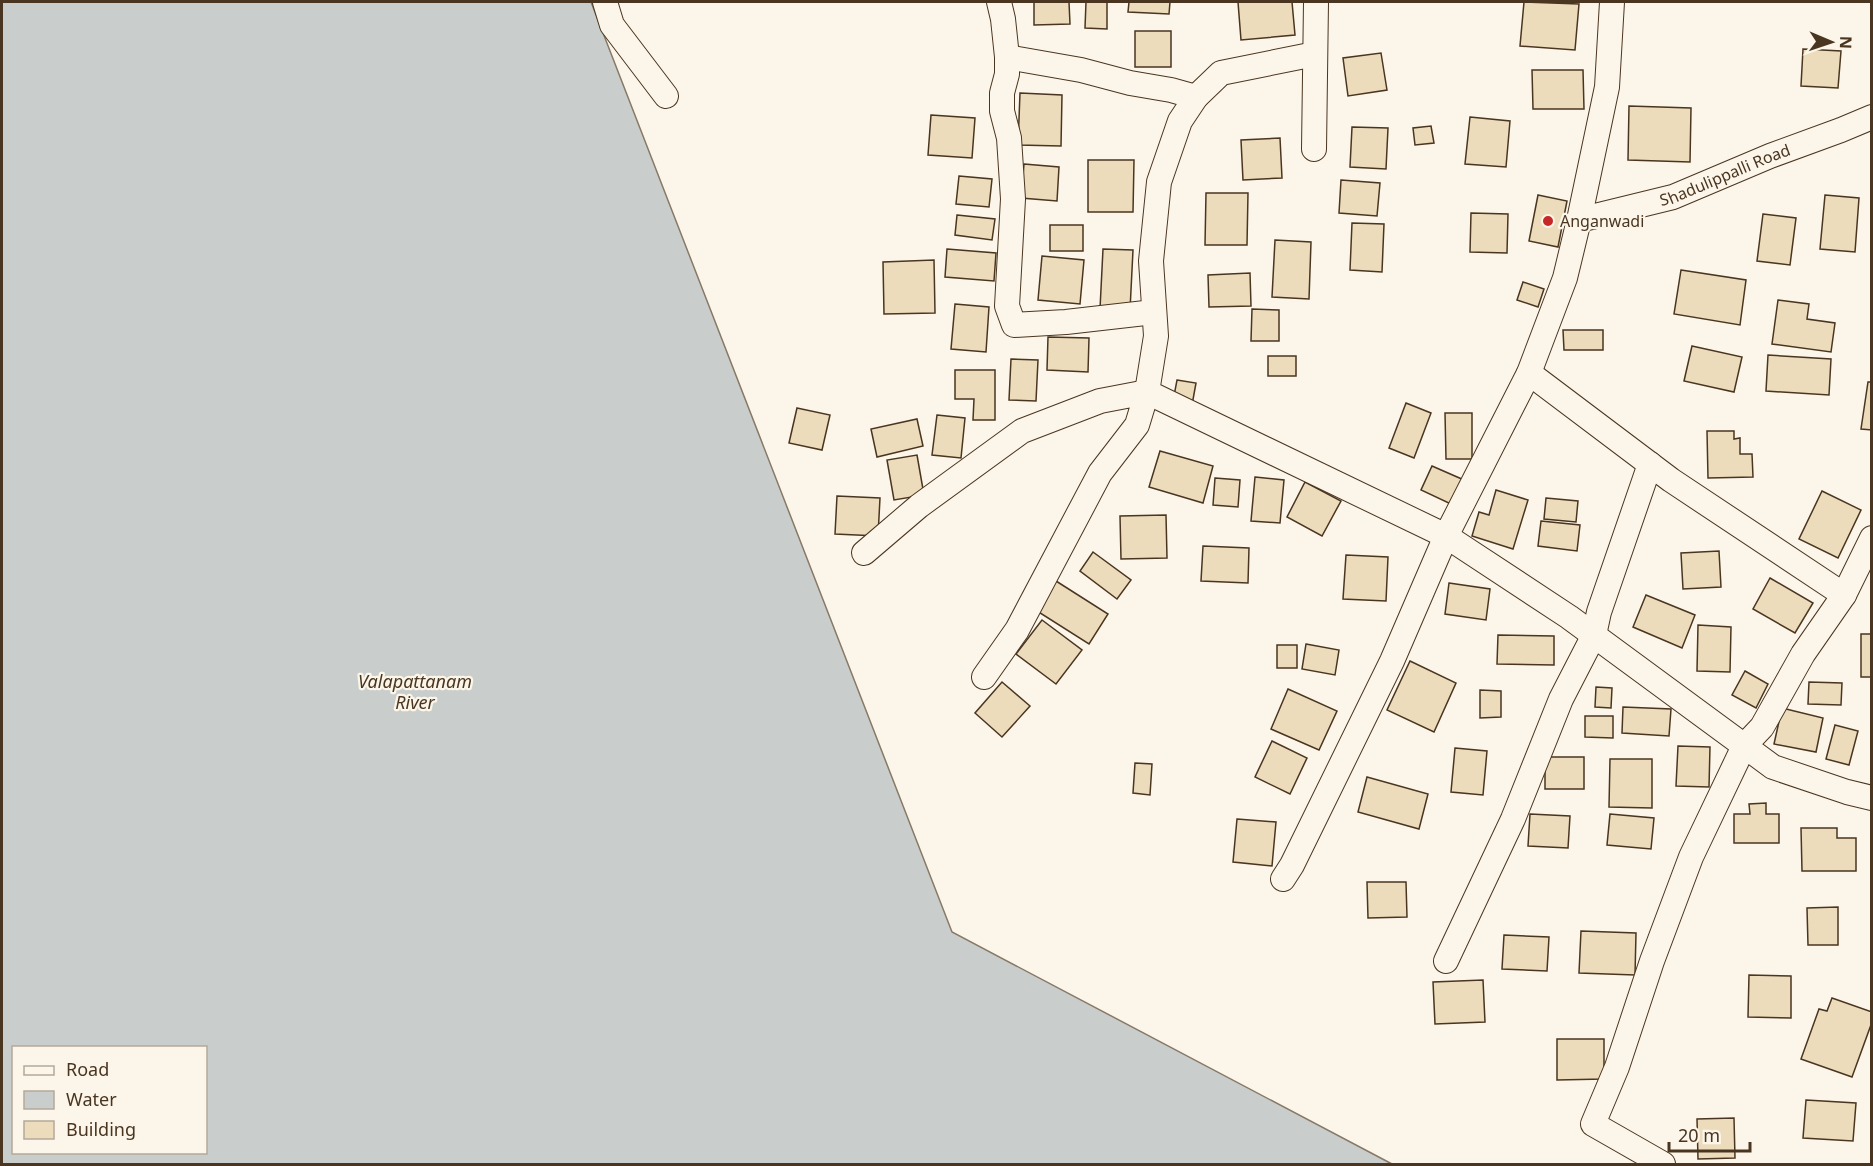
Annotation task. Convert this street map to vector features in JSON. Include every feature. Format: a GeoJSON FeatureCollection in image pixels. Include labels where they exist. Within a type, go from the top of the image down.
{"type":"FeatureCollection","features":[{"type":"Feature","properties":{"kind":"street"},"geometry":{"type":"LineString","coordinates":[[605,2],[612,25],[666,96]]}},
{"type":"Feature","properties":{"kind":"street"},"geometry":{"type":"LineString","coordinates":[[999,2],[1007,57],[1002,111],[1009,138],[1014,199],[1007,306],[1014,325],[1066,322],[1154,312]]}},
{"type":"Feature","properties":{"kind":"street"},"geometry":{"type":"LineString","coordinates":[[1314,149],[1316,2]]}},
{"type":"Feature","properties":{"kind":"street"},"geometry":{"type":"LineString","coordinates":[[1282,879],[1292,865],[1392,661],[1446,536],[1529,373],[1565,278],[1607,87],[1612,2]]}},
{"type":"Feature","properties":{"kind":"street"},"geometry":{"type":"LineString","coordinates":[[984,677],[1023,620],[1100,473],[1137,425],[1147,392],[1156,336],[1151,261],[1159,182],[1180,121],[1196,97],[1221,73],[1315,54]]}},
{"type":"Feature","properties":{"kind":"street"},"geometry":{"type":"LineString","coordinates":[[1007,57],[1081,70],[1196,97]]}},
{"type":"Feature","properties":{"kind":"street","name":"Shadulippalli Road"},"geometry":{"type":"LineString","coordinates":[[1579,220],[1673,197],[1770,156],[1872,117]]}},
{"type":"Feature","properties":{"kind":"street"},"geometry":{"type":"LineString","coordinates":[[1529,373],[1671,480],[1844,595]]}},
{"type":"Feature","properties":{"kind":"street"},"geometry":{"type":"LineString","coordinates":[[864,553],[919,506],[1022,431],[1100,401],[1147,392],[1446,536],[1569,616],[1773,767],[1872,798]]}},
{"type":"Feature","properties":{"kind":"street"},"geometry":{"type":"LineString","coordinates":[[1446,961],[1513,819],[1561,699],[1594,635],[1599,612],[1650,464]]}},
{"type":"Feature","properties":{"kind":"street"},"geometry":{"type":"LineString","coordinates":[[1663,1164],[1593,1125],[1617,1067],[1652,961],[1691,857],[1744,746],[1762,727],[1803,654],[1844,595],[1872,538]]}},
{"type":"Feature","properties":{"kind":"water","name":"Valapattanam River"},"geometry":{"type":"Polygon","coordinates":[[[2,2],[591,2],[952,932],[1392,1164],[2,1164],[2,2]]]}},
{"type":"Feature","properties":{"kind":"building"},"geometry":{"type":"Polygon","coordinates":[[[1034,2],[1069,2],[1070,24],[1034,25],[1034,2]]]}},
{"type":"Feature","properties":{"kind":"building"},"geometry":{"type":"Polygon","coordinates":[[[1086,2],[1107,2],[1107,29],[1085,28],[1086,2]]]}},
{"type":"Feature","properties":{"kind":"building"},"geometry":{"type":"Polygon","coordinates":[[[1129,2],[1170,2],[1169,14],[1128,12],[1129,2]]]}},
{"type":"Feature","properties":{"kind":"building"},"geometry":{"type":"Polygon","coordinates":[[[1238,2],[1292,2],[1295,35],[1241,40],[1238,2]]]}},
{"type":"Feature","properties":{"kind":"building"},"geometry":{"type":"Polygon","coordinates":[[[1524,2],[1579,4],[1575,50],[1520,46],[1524,2]]]}},
{"type":"Feature","properties":{"kind":"building"},"geometry":{"type":"Polygon","coordinates":[[[1135,31],[1171,31],[1171,67],[1135,67],[1135,31]]]}},
{"type":"Feature","properties":{"kind":"building"},"geometry":{"type":"Polygon","coordinates":[[[1803,49],[1841,51],[1838,88],[1801,86],[1803,49]]]}},
{"type":"Feature","properties":{"kind":"building"},"geometry":{"type":"Polygon","coordinates":[[[1381,53],[1387,90],[1348,96],[1343,58],[1381,53]]]}},
{"type":"Feature","properties":{"kind":"building"},"geometry":{"type":"Polygon","coordinates":[[[1532,70],[1583,70],[1584,109],[1533,109],[1532,70]]]}},
{"type":"Feature","properties":{"kind":"building"},"geometry":{"type":"Polygon","coordinates":[[[1020,93],[1062,95],[1061,146],[1018,145],[1020,93]]]}},
{"type":"Feature","properties":{"kind":"building"},"geometry":{"type":"Polygon","coordinates":[[[1629,106],[1691,108],[1690,162],[1628,160],[1629,106]]]}},
{"type":"Feature","properties":{"kind":"building"},"geometry":{"type":"Polygon","coordinates":[[[931,115],[975,118],[972,158],[928,155],[931,115]]]}},
{"type":"Feature","properties":{"kind":"building"},"geometry":{"type":"Polygon","coordinates":[[[1470,117],[1510,121],[1506,167],[1465,164],[1470,117]]]}},
{"type":"Feature","properties":{"kind":"building"},"geometry":{"type":"Polygon","coordinates":[[[1431,126],[1434,143],[1415,145],[1413,128],[1431,126]]]}},
{"type":"Feature","properties":{"kind":"building"},"geometry":{"type":"Polygon","coordinates":[[[1352,127],[1388,128],[1386,169],[1350,167],[1352,127]]]}},
{"type":"Feature","properties":{"kind":"building"},"geometry":{"type":"Polygon","coordinates":[[[1280,138],[1282,178],[1243,180],[1241,140],[1280,138]]]}},
{"type":"Feature","properties":{"kind":"building"},"geometry":{"type":"Polygon","coordinates":[[[1088,160],[1134,160],[1133,212],[1088,212],[1088,160]]]}},
{"type":"Feature","properties":{"kind":"building"},"geometry":{"type":"Polygon","coordinates":[[[1024,164],[1059,167],[1057,201],[1021,198],[1024,164]]]}},
{"type":"Feature","properties":{"kind":"building"},"geometry":{"type":"Polygon","coordinates":[[[959,176],[992,179],[989,207],[956,204],[959,176]]]}},
{"type":"Feature","properties":{"kind":"building"},"geometry":{"type":"Polygon","coordinates":[[[1341,180],[1380,183],[1377,216],[1339,213],[1341,180]]]}},
{"type":"Feature","properties":{"kind":"building"},"geometry":{"type":"Polygon","coordinates":[[[1206,193],[1248,193],[1247,245],[1205,245],[1206,193]]]}},
{"type":"Feature","properties":{"kind":"building","name":"Anganwadi"},"geometry":{"type":"Polygon","coordinates":[[[1538,195],[1567,201],[1558,247],[1529,241],[1538,195]]]}},
{"type":"Feature","properties":{"kind":"building"},"geometry":{"type":"Polygon","coordinates":[[[1825,195],[1859,198],[1855,252],[1820,249],[1825,195]]]}},
{"type":"Feature","properties":{"kind":"building"},"geometry":{"type":"Polygon","coordinates":[[[1471,213],[1508,214],[1507,253],[1470,252],[1471,213]]]}},
{"type":"Feature","properties":{"kind":"building"},"geometry":{"type":"Polygon","coordinates":[[[1763,214],[1796,218],[1790,265],[1757,261],[1763,214]]]}},
{"type":"Feature","properties":{"kind":"building"},"geometry":{"type":"Polygon","coordinates":[[[957,215],[995,219],[992,240],[955,235],[957,215]]]}},
{"type":"Feature","properties":{"kind":"building"},"geometry":{"type":"Polygon","coordinates":[[[1352,223],[1384,224],[1382,272],[1350,270],[1352,223]]]}},
{"type":"Feature","properties":{"kind":"building"},"geometry":{"type":"Polygon","coordinates":[[[1050,225],[1083,225],[1083,251],[1050,251],[1050,225]]]}},
{"type":"Feature","properties":{"kind":"building"},"geometry":{"type":"Polygon","coordinates":[[[1275,240],[1311,242],[1309,299],[1272,297],[1275,240]]]}},
{"type":"Feature","properties":{"kind":"building"},"geometry":{"type":"Polygon","coordinates":[[[947,249],[996,253],[994,281],[945,277],[947,249]]]}},
{"type":"Feature","properties":{"kind":"building"},"geometry":{"type":"Polygon","coordinates":[[[1103,249],[1133,250],[1130,310],[1100,309],[1103,249]]]}},
{"type":"Feature","properties":{"kind":"building"},"geometry":{"type":"Polygon","coordinates":[[[1042,256],[1084,260],[1080,304],[1038,300],[1042,256]]]}},
{"type":"Feature","properties":{"kind":"building"},"geometry":{"type":"Polygon","coordinates":[[[934,260],[935,313],[884,314],[883,262],[934,260]]]}},
{"type":"Feature","properties":{"kind":"building"},"geometry":{"type":"Polygon","coordinates":[[[1681,270],[1746,280],[1740,325],[1674,314],[1681,270]]]}},
{"type":"Feature","properties":{"kind":"building"},"geometry":{"type":"Polygon","coordinates":[[[1250,273],[1251,306],[1209,307],[1208,275],[1250,273]]]}},
{"type":"Feature","properties":{"kind":"building"},"geometry":{"type":"Polygon","coordinates":[[[1523,282],[1544,289],[1538,307],[1517,300],[1523,282]]]}},
{"type":"Feature","properties":{"kind":"building"},"geometry":{"type":"Polygon","coordinates":[[[1778,300],[1809,304],[1807,319],[1835,323],[1831,352],[1772,344],[1778,300]]]}},
{"type":"Feature","properties":{"kind":"building"},"geometry":{"type":"Polygon","coordinates":[[[955,304],[989,307],[986,352],[951,349],[955,304]]]}},
{"type":"Feature","properties":{"kind":"building"},"geometry":{"type":"Polygon","coordinates":[[[1252,309],[1279,310],[1279,341],[1251,341],[1252,309]]]}},
{"type":"Feature","properties":{"kind":"building"},"geometry":{"type":"Polygon","coordinates":[[[1563,330],[1603,330],[1603,350],[1564,350],[1563,330]]]}},
{"type":"Feature","properties":{"kind":"building"},"geometry":{"type":"Polygon","coordinates":[[[1048,337],[1089,338],[1088,372],[1047,370],[1048,337]]]}},
{"type":"Feature","properties":{"kind":"building"},"geometry":{"type":"Polygon","coordinates":[[[1692,346],[1742,357],[1734,392],[1684,381],[1692,346]]]}},
{"type":"Feature","properties":{"kind":"building"},"geometry":{"type":"Polygon","coordinates":[[[1768,355],[1831,359],[1829,395],[1766,391],[1768,355]]]}},
{"type":"Feature","properties":{"kind":"building"},"geometry":{"type":"Polygon","coordinates":[[[1268,356],[1296,356],[1296,376],[1268,376],[1268,356]]]}},
{"type":"Feature","properties":{"kind":"building"},"geometry":{"type":"Polygon","coordinates":[[[1011,359],[1038,360],[1036,401],[1009,400],[1011,359]]]}},
{"type":"Feature","properties":{"kind":"building"},"geometry":{"type":"Polygon","coordinates":[[[955,370],[995,370],[995,420],[973,420],[974,399],[955,399],[955,370]]]}},
{"type":"Feature","properties":{"kind":"building"},"geometry":{"type":"Polygon","coordinates":[[[1177,380],[1196,383],[1192,405],[1173,401],[1177,380]]]}},
{"type":"Feature","properties":{"kind":"building"},"geometry":{"type":"Polygon","coordinates":[[[1868,382],[1872,382],[1872,430],[1861,429],[1868,382]]]}},
{"type":"Feature","properties":{"kind":"building"},"geometry":{"type":"Polygon","coordinates":[[[1406,403],[1431,413],[1414,458],[1389,448],[1406,403]]]}},
{"type":"Feature","properties":{"kind":"building"},"geometry":{"type":"Polygon","coordinates":[[[797,408],[830,415],[822,450],[789,443],[797,408]]]}},
{"type":"Feature","properties":{"kind":"building"},"geometry":{"type":"Polygon","coordinates":[[[1445,413],[1472,413],[1472,459],[1446,459],[1445,413]]]}},
{"type":"Feature","properties":{"kind":"building"},"geometry":{"type":"Polygon","coordinates":[[[937,415],[965,418],[961,458],[932,455],[937,415]]]}},
{"type":"Feature","properties":{"kind":"building"},"geometry":{"type":"Polygon","coordinates":[[[917,419],[923,446],[877,457],[871,429],[917,419]]]}},
{"type":"Feature","properties":{"kind":"building"},"geometry":{"type":"Polygon","coordinates":[[[1707,431],[1734,431],[1734,439],[1740,438],[1740,454],[1752,454],[1753,477],[1708,478],[1707,431]]]}},
{"type":"Feature","properties":{"kind":"building"},"geometry":{"type":"Polygon","coordinates":[[[1160,451],[1213,466],[1203,503],[1149,487],[1160,451]]]}},
{"type":"Feature","properties":{"kind":"building"},"geometry":{"type":"Polygon","coordinates":[[[917,455],[924,495],[894,500],[887,460],[917,455]]]}},
{"type":"Feature","properties":{"kind":"building"},"geometry":{"type":"Polygon","coordinates":[[[1432,466],[1464,480],[1453,505],[1421,490],[1432,466]]]}},
{"type":"Feature","properties":{"kind":"building"},"geometry":{"type":"Polygon","coordinates":[[[1255,477],[1284,480],[1280,523],[1251,521],[1255,477]]]}},
{"type":"Feature","properties":{"kind":"building"},"geometry":{"type":"Polygon","coordinates":[[[1215,478],[1240,480],[1238,507],[1213,505],[1215,478]]]}},
{"type":"Feature","properties":{"kind":"building"},"geometry":{"type":"Polygon","coordinates":[[[1305,482],[1341,501],[1322,536],[1287,517],[1305,482]]]}},
{"type":"Feature","properties":{"kind":"building"},"geometry":{"type":"Polygon","coordinates":[[[1496,490],[1528,500],[1513,549],[1472,536],[1479,512],[1489,515],[1496,490]]]}},
{"type":"Feature","properties":{"kind":"building"},"geometry":{"type":"Polygon","coordinates":[[[1822,491],[1861,510],[1838,558],[1799,539],[1822,491]]]}},
{"type":"Feature","properties":{"kind":"building"},"geometry":{"type":"Polygon","coordinates":[[[837,496],[880,498],[878,536],[835,534],[837,496]]]}},
{"type":"Feature","properties":{"kind":"building"},"geometry":{"type":"Polygon","coordinates":[[[1546,498],[1578,501],[1576,522],[1544,519],[1546,498]]]}},
{"type":"Feature","properties":{"kind":"building"},"geometry":{"type":"Polygon","coordinates":[[[1166,515],[1167,558],[1121,559],[1120,516],[1166,515]]]}},
{"type":"Feature","properties":{"kind":"building"},"geometry":{"type":"Polygon","coordinates":[[[1541,521],[1580,525],[1577,551],[1538,546],[1541,521]]]}},
{"type":"Feature","properties":{"kind":"building"},"geometry":{"type":"Polygon","coordinates":[[[1203,546],[1249,548],[1248,583],[1201,581],[1203,546]]]}},
{"type":"Feature","properties":{"kind":"building"},"geometry":{"type":"Polygon","coordinates":[[[1719,551],[1721,587],[1683,589],[1681,553],[1719,551]]]}},
{"type":"Feature","properties":{"kind":"building"},"geometry":{"type":"Polygon","coordinates":[[[1093,552],[1131,580],[1117,599],[1080,571],[1093,552]]]}},
{"type":"Feature","properties":{"kind":"building"},"geometry":{"type":"Polygon","coordinates":[[[1346,555],[1388,557],[1386,601],[1343,599],[1346,555]]]}},
{"type":"Feature","properties":{"kind":"building"},"geometry":{"type":"Polygon","coordinates":[[[1770,578],[1813,603],[1795,633],[1753,609],[1770,578]]]}},
{"type":"Feature","properties":{"kind":"building"},"geometry":{"type":"Polygon","coordinates":[[[1056,581],[1108,614],[1089,644],[1037,611],[1056,581]]]}},
{"type":"Feature","properties":{"kind":"building"},"geometry":{"type":"Polygon","coordinates":[[[1449,583],[1490,589],[1486,620],[1445,614],[1449,583]]]}},
{"type":"Feature","properties":{"kind":"building"},"geometry":{"type":"Polygon","coordinates":[[[1646,595],[1695,615],[1682,648],[1633,627],[1646,595]]]}},
{"type":"Feature","properties":{"kind":"building"},"geometry":{"type":"Polygon","coordinates":[[[1042,620],[1082,650],[1056,684],[1016,654],[1042,620]]]}},
{"type":"Feature","properties":{"kind":"building"},"geometry":{"type":"Polygon","coordinates":[[[1698,625],[1731,627],[1730,672],[1697,671],[1698,625]]]}},
{"type":"Feature","properties":{"kind":"building"},"geometry":{"type":"Polygon","coordinates":[[[1861,634],[1872,634],[1872,677],[1861,677],[1861,634]]]}},
{"type":"Feature","properties":{"kind":"building"},"geometry":{"type":"Polygon","coordinates":[[[1498,635],[1554,636],[1554,665],[1497,664],[1498,635]]]}},
{"type":"Feature","properties":{"kind":"building"},"geometry":{"type":"Polygon","coordinates":[[[1306,644],[1339,650],[1335,675],[1302,669],[1306,644]]]}},
{"type":"Feature","properties":{"kind":"building"},"geometry":{"type":"Polygon","coordinates":[[[1277,645],[1297,645],[1297,668],[1277,668],[1277,645]]]}},
{"type":"Feature","properties":{"kind":"building"},"geometry":{"type":"Polygon","coordinates":[[[1410,661],[1456,683],[1434,732],[1387,710],[1410,661]]]}},
{"type":"Feature","properties":{"kind":"building"},"geometry":{"type":"Polygon","coordinates":[[[1745,671],[1768,684],[1756,708],[1732,695],[1745,671]]]}},
{"type":"Feature","properties":{"kind":"building"},"geometry":{"type":"Polygon","coordinates":[[[1002,682],[1030,706],[1002,737],[975,713],[1002,682]]]}},
{"type":"Feature","properties":{"kind":"building"},"geometry":{"type":"Polygon","coordinates":[[[1809,682],[1842,683],[1841,705],[1808,704],[1809,682]]]}},
{"type":"Feature","properties":{"kind":"building"},"geometry":{"type":"Polygon","coordinates":[[[1596,687],[1612,688],[1611,708],[1595,707],[1596,687]]]}},
{"type":"Feature","properties":{"kind":"building"},"geometry":{"type":"Polygon","coordinates":[[[1288,689],[1337,711],[1319,750],[1271,729],[1288,689]]]}},
{"type":"Feature","properties":{"kind":"building"},"geometry":{"type":"Polygon","coordinates":[[[1480,690],[1501,691],[1501,717],[1480,718],[1480,690]]]}},
{"type":"Feature","properties":{"kind":"building"},"geometry":{"type":"Polygon","coordinates":[[[1623,707],[1671,709],[1669,736],[1622,733],[1623,707]]]}},
{"type":"Feature","properties":{"kind":"building"},"geometry":{"type":"Polygon","coordinates":[[[1782,708],[1823,718],[1816,752],[1774,744],[1782,708]]]}},
{"type":"Feature","properties":{"kind":"building"},"geometry":{"type":"Polygon","coordinates":[[[1585,716],[1613,716],[1613,738],[1585,737],[1585,716]]]}},
{"type":"Feature","properties":{"kind":"building"},"geometry":{"type":"Polygon","coordinates":[[[1835,725],[1858,731],[1849,765],[1826,759],[1835,725]]]}},
{"type":"Feature","properties":{"kind":"building"},"geometry":{"type":"Polygon","coordinates":[[[1272,741],[1307,758],[1290,794],[1255,777],[1272,741]]]}},
{"type":"Feature","properties":{"kind":"building"},"geometry":{"type":"Polygon","coordinates":[[[1678,746],[1710,747],[1709,787],[1676,786],[1678,746]]]}},
{"type":"Feature","properties":{"kind":"building"},"geometry":{"type":"Polygon","coordinates":[[[1455,748],[1487,751],[1483,795],[1451,792],[1455,748]]]}},
{"type":"Feature","properties":{"kind":"building"},"geometry":{"type":"Polygon","coordinates":[[[1545,757],[1584,757],[1584,789],[1545,789],[1545,757]]]}},
{"type":"Feature","properties":{"kind":"building"},"geometry":{"type":"Polygon","coordinates":[[[1610,759],[1652,759],[1652,808],[1609,807],[1610,759]]]}},
{"type":"Feature","properties":{"kind":"building"},"geometry":{"type":"Polygon","coordinates":[[[1135,763],[1152,764],[1150,795],[1133,793],[1135,763]]]}},
{"type":"Feature","properties":{"kind":"building"},"geometry":{"type":"Polygon","coordinates":[[[1367,777],[1428,794],[1419,829],[1358,812],[1367,777]]]}},
{"type":"Feature","properties":{"kind":"building"},"geometry":{"type":"Polygon","coordinates":[[[1766,803],[1766,814],[1779,814],[1779,843],[1734,843],[1734,814],[1750,814],[1749,804],[1766,803]]]}},
{"type":"Feature","properties":{"kind":"building"},"geometry":{"type":"Polygon","coordinates":[[[1530,814],[1570,816],[1568,848],[1528,846],[1530,814]]]}},
{"type":"Feature","properties":{"kind":"building"},"geometry":{"type":"Polygon","coordinates":[[[1610,814],[1654,818],[1651,849],[1607,845],[1610,814]]]}},
{"type":"Feature","properties":{"kind":"building"},"geometry":{"type":"Polygon","coordinates":[[[1237,819],[1276,822],[1272,866],[1233,862],[1237,819]]]}},
{"type":"Feature","properties":{"kind":"building"},"geometry":{"type":"Polygon","coordinates":[[[1801,828],[1837,828],[1837,838],[1856,838],[1856,871],[1802,871],[1801,828]]]}},
{"type":"Feature","properties":{"kind":"building"},"geometry":{"type":"Polygon","coordinates":[[[1367,882],[1406,882],[1407,917],[1368,918],[1367,882]]]}},
{"type":"Feature","properties":{"kind":"building"},"geometry":{"type":"Polygon","coordinates":[[[1838,907],[1838,945],[1808,945],[1807,908],[1838,907]]]}},
{"type":"Feature","properties":{"kind":"building"},"geometry":{"type":"Polygon","coordinates":[[[1581,931],[1636,933],[1635,975],[1579,973],[1581,931]]]}},
{"type":"Feature","properties":{"kind":"building"},"geometry":{"type":"Polygon","coordinates":[[[1504,935],[1549,937],[1547,971],[1502,969],[1504,935]]]}},
{"type":"Feature","properties":{"kind":"building"},"geometry":{"type":"Polygon","coordinates":[[[1749,975],[1791,976],[1791,1018],[1748,1017],[1749,975]]]}},
{"type":"Feature","properties":{"kind":"building"},"geometry":{"type":"Polygon","coordinates":[[[1483,980],[1485,1022],[1435,1024],[1433,982],[1483,980]]]}},
{"type":"Feature","properties":{"kind":"building"},"geometry":{"type":"Polygon","coordinates":[[[1832,998],[1872,1012],[1872,1022],[1852,1077],[1801,1059],[1819,1009],[1827,1011],[1832,998]]]}},
{"type":"Feature","properties":{"kind":"building"},"geometry":{"type":"Polygon","coordinates":[[[1557,1039],[1604,1039],[1604,1079],[1557,1080],[1557,1039]]]}},
{"type":"Feature","properties":{"kind":"building"},"geometry":{"type":"Polygon","coordinates":[[[1806,1100],[1856,1103],[1853,1141],[1803,1138],[1806,1100]]]}},
{"type":"Feature","properties":{"kind":"building"},"geometry":{"type":"Polygon","coordinates":[[[1734,1118],[1735,1158],[1698,1159],[1697,1119],[1734,1118]]]}},
{"type":"Feature","properties":{"kind":"place","name":"Anganwadi"},"geometry":{"type":"Point","coordinates":[1548,221]}}]}
